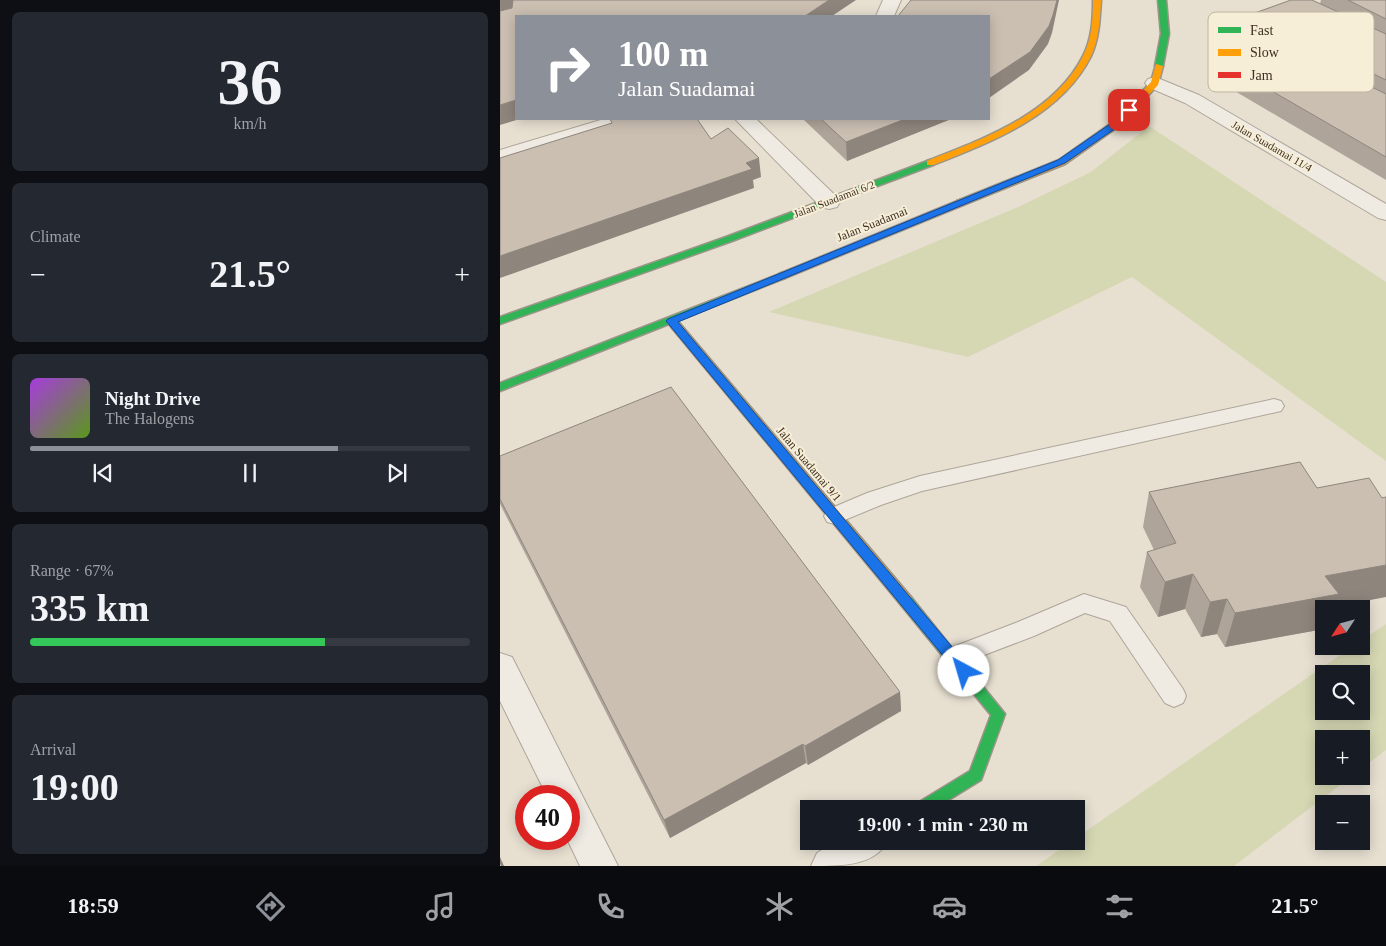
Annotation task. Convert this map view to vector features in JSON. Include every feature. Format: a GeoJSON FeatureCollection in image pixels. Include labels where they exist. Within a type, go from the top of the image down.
{"type":"FeatureCollection","features":[{"type":"Feature","properties":{"kind":"street"},"geometry":{"type":"LineString","coordinates":[[885,15],[892,0]]}},
{"type":"Feature","properties":{"kind":"street","name":"Jalan Suadamai 6/2"},"geometry":{"type":"LineString","coordinates":[[500,321],[829,202],[990,139],[1052,99],[1073,78],[1088,55],[1097,24],[1097,0]]}},
{"type":"Feature","properties":{"kind":"street"},"geometry":{"type":"LineString","coordinates":[[1155,83],[1165,34],[1162,0]]}},
{"type":"Feature","properties":{"kind":"street","name":"Jalan Suadamai 11/4"},"geometry":{"type":"LineString","coordinates":[[1155,83],[1192,99],[1386,213]]}},
{"type":"Feature","properties":{"kind":"street","name":"Jalan Suadamai"},"geometry":{"type":"LineString","coordinates":[[500,387],[672,321],[1062,162],[1116,124],[1155,83]]}},
{"type":"Feature","properties":{"kind":"street"},"geometry":{"type":"LineString","coordinates":[[500,157],[622,120]]}},
{"type":"Feature","properties":{"kind":"street"},"geometry":{"type":"LineString","coordinates":[[746,120],[829,202]]}},
{"type":"Feature","properties":{"kind":"street","name":"Jalan Suadamai 9/1"},"geometry":{"type":"LineString","coordinates":[[672,321],[953,657],[998,714],[976,775],[936,800]]}},
{"type":"Feature","properties":{"kind":"street"},"geometry":{"type":"LineString","coordinates":[[500,667],[559,785]]}},
{"type":"Feature","properties":{"kind":"street"},"geometry":{"type":"LineString","coordinates":[[580,827],[599,866]]}},
{"type":"Feature","properties":{"kind":"street"},"geometry":{"type":"LineString","coordinates":[[830,866],[856,850]]}},
{"type":"Feature","properties":{"kind":"lane"},"geometry":{"type":"LineString","coordinates":[[835,516],[874,499],[920,484],[1274,406]]}},
{"type":"Feature","properties":{"kind":"lane"},"geometry":{"type":"LineString","coordinates":[[953,657],[1026,629],[1084,603],[1118,614],[1174,696]]}},
{"type":"Feature","properties":{"kind":"green space"},"geometry":{"type":"Polygon","coordinates":[[[1149,126],[1386,282],[1386,461],[1132,277],[968,357],[769,312],[1018,207],[1091,172],[1149,126]]]}},
{"type":"Feature","properties":{"kind":"green space"},"geometry":{"type":"Polygon","coordinates":[[[1386,624],[1386,750],[1370,762],[1370,730],[1315,730],[1315,785],[1340,785],[1327,795],[1315,795],[1315,804],[1234,866],[1036,866],[1059,850],[1085,850],[1085,832],[1315,672],[1315,720],[1370,720],[1370,665],[1326,665],[1340,655],[1370,655],[1370,635],[1386,624]]]}},
{"type":"Feature","properties":{"kind":"building"},"geometry":{"type":"Polygon","coordinates":[[[513,0],[829,0],[806,15],[515,15],[515,100],[500,105],[500,11],[512,8],[513,0]]]}},
{"type":"Feature","properties":{"kind":"building"},"geometry":{"type":"Polygon","coordinates":[[[911,0],[1057,0],[1049,26],[1030,52],[990,78],[990,15],[899,15],[911,0]]]}},
{"type":"Feature","properties":{"kind":"building"},"geometry":{"type":"Polygon","coordinates":[[[1291,0],[1312,0],[1338,12],[1258,12],[1291,0]]]}},
{"type":"Feature","properties":{"kind":"building"},"geometry":{"type":"Polygon","coordinates":[[[1348,0],[1386,0],[1386,19],[1348,0]]]}},
{"type":"Feature","properties":{"kind":"building"},"geometry":{"type":"Polygon","coordinates":[[[1374,28],[1386,34],[1386,80],[1374,74],[1374,28]]]}},
{"type":"Feature","properties":{"kind":"building"},"geometry":{"type":"Polygon","coordinates":[[[1374,88],[1386,94],[1386,157],[1274,92],[1374,92],[1374,88]]]}},
{"type":"Feature","properties":{"kind":"building"},"geometry":{"type":"Polygon","coordinates":[[[610,120],[698,120],[711,139],[728,128],[759,158],[746,163],[752,169],[500,256],[500,158],[612,123],[610,120]]]}},
{"type":"Feature","properties":{"kind":"building"},"geometry":{"type":"Polygon","coordinates":[[[822,120],[902,120],[846,142],[822,120]]]}},
{"type":"Feature","properties":{"kind":"building"},"geometry":{"type":"Polygon","coordinates":[[[671,387],[900,692],[805,746],[803,744],[664,820],[500,499],[500,456],[671,387]]]}},
{"type":"Feature","properties":{"kind":"building"},"geometry":{"type":"Polygon","coordinates":[[[1300,462],[1317,488],[1369,478],[1382,498],[1386,497],[1386,565],[1325,576],[1339,594],[1235,613],[1227,599],[1210,602],[1193,574],[1165,582],[1147,552],[1176,543],[1149,492],[1300,462]]]}},
{"type":"Feature","properties":{"kind":"traffic: fast"},"geometry":{"type":"LineString","coordinates":[[1159,66],[1165,34],[1162,0]]}},
{"type":"Feature","properties":{"kind":"traffic: fast"},"geometry":{"type":"LineString","coordinates":[[500,321],[729,239],[930,163]]}},
{"type":"Feature","properties":{"kind":"traffic: fast"},"geometry":{"type":"LineString","coordinates":[[500,387],[782,276]]}},
{"type":"Feature","properties":{"kind":"traffic: fast"},"geometry":{"type":"LineString","coordinates":[[906,601],[998,714],[976,775],[936,800]]}},
{"type":"Feature","properties":{"kind":"traffic: slow"},"geometry":{"type":"LineString","coordinates":[[930,163],[997,134],[1041,108],[1060,93],[1075,76],[1087,56],[1095,28],[1097,0]]}},
{"type":"Feature","properties":{"kind":"traffic: slow"},"geometry":{"type":"LineString","coordinates":[[960,203],[1062,162],[1116,124],[1155,83],[1159,66]]}},
{"type":"Feature","properties":{"kind":"traffic: slow"},"geometry":{"type":"LineString","coordinates":[[672,321],[906,601]]}},
{"type":"Feature","properties":{"kind":"traffic: jam"},"geometry":{"type":"LineString","coordinates":[[782,276],[960,203]]}},
{"type":"Feature","properties":{"kind":"route"},"geometry":{"type":"LineString","coordinates":[[964,671],[672,321],[1062,162],[1116,124],[1129,110]]}}]}
